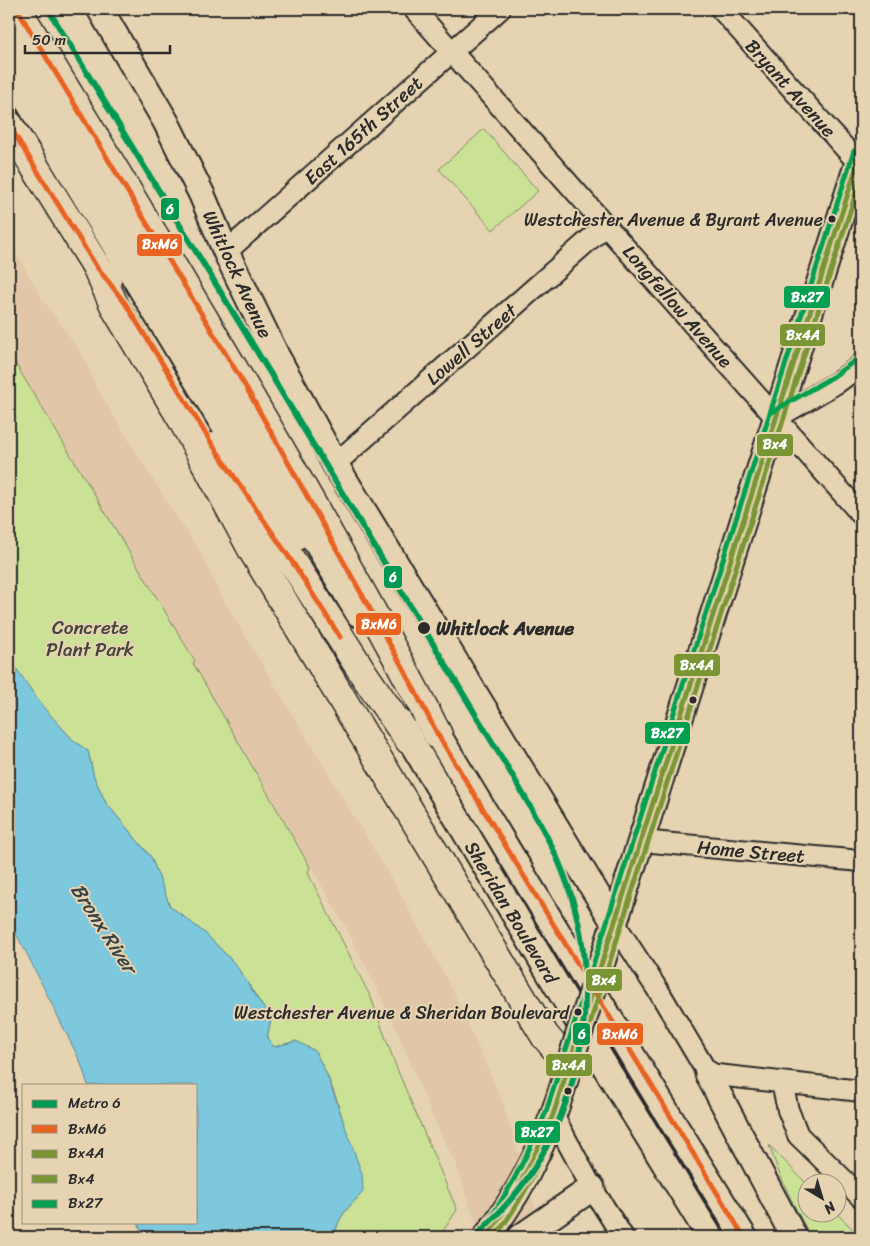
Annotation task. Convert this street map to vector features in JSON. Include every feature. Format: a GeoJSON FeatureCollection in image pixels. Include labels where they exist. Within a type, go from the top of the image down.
{"type":"FeatureCollection","features":[{"type":"Feature","properties":{"kind":"highway"},"geometry":{"type":"LineString","coordinates":[[17,9],[247,389],[398,660],[438,736]]}},
{"type":"Feature","properties":{"kind":"highway"},"geometry":{"type":"LineString","coordinates":[[9,125],[96,266],[125,303],[212,444],[295,566],[365,676],[409,740]]}},
{"type":"Feature","properties":{"kind":"highway"},"geometry":{"type":"LineString","coordinates":[[96,266],[116,309],[166,391],[253,551],[545,1036],[570,1062]]}},
{"type":"Feature","properties":{"kind":"main road","name":"Whitlock Avenue"},"geometry":{"type":"LineString","coordinates":[[100,9],[166,122],[280,364],[335,464],[614,924]]}},
{"type":"Feature","properties":{"kind":"main road"},"geometry":{"type":"LineString","coordinates":[[9,35],[20,49],[21,76]]}},
{"type":"Feature","properties":{"kind":"main road","name":"Sheridan Boulevard"},"geometry":{"type":"LineString","coordinates":[[21,76],[395,674],[438,736],[744,1237]]}},
{"type":"Feature","properties":{"kind":"main road","name":"Sheridan Boulevard"},"geometry":{"type":"LineString","coordinates":[[21,76],[263,493],[374,672],[409,740],[710,1237]]}},
{"type":"Feature","properties":{"kind":"main road"},"geometry":{"type":"LineString","coordinates":[[486,1237],[516,1190],[554,1116],[776,418],[860,161]]}},
{"type":"Feature","properties":{"kind":"main road"},"geometry":{"type":"LineString","coordinates":[[708,1074],[794,1237]]}},
{"type":"Feature","properties":{"kind":"main road"},"geometry":{"type":"LineString","coordinates":[[521,1237],[592,1188]]}},
{"type":"Feature","properties":{"kind":"street","name":"Longfellow Avenue"},"geometry":{"type":"LineString","coordinates":[[414,9],[861,514]]}},
{"type":"Feature","properties":{"kind":"street","name":"East 165th Street"},"geometry":{"type":"LineString","coordinates":[[226,252],[500,9]]}},
{"type":"Feature","properties":{"kind":"street","name":"Bryant Avenue"},"geometry":{"type":"LineString","coordinates":[[720,9],[860,161]]}},
{"type":"Feature","properties":{"kind":"street","name":"Lowell Street"},"geometry":{"type":"LineString","coordinates":[[335,464],[606,225]]}},
{"type":"Feature","properties":{"kind":"street"},"geometry":{"type":"LineString","coordinates":[[776,418],[838,382],[861,365]]}},
{"type":"Feature","properties":{"kind":"street","name":"Home Street"},"geometry":{"type":"LineString","coordinates":[[641,841],[861,861]]}},
{"type":"Feature","properties":{"kind":"street","name":"Whitlock Avenue"},"geometry":{"type":"LineString","coordinates":[[614,924],[661,995],[708,1074]]}},
{"type":"Feature","properties":{"kind":"street"},"geometry":{"type":"LineString","coordinates":[[708,1074],[861,1090]]}},
{"type":"Feature","properties":{"kind":"street"},"geometry":{"type":"LineString","coordinates":[[782,1083],[788,1110],[798,1135],[861,1197]]}},
{"type":"Feature","properties":{"kind":"street"},"geometry":{"type":"LineString","coordinates":[[554,1116],[592,1188],[623,1237]]}},
{"type":"Feature","properties":{"kind":"shaded area"},"geometry":{"type":"Polygon","coordinates":[[[9,240],[39,294],[84,357],[96,387],[166,501],[201,553],[221,596],[401,895],[455,995],[501,1098],[545,1237],[480,1237],[456,1164],[435,1122],[393,1021],[347,929],[192,663],[195,660],[9,353],[9,240]]]}},
{"type":"Feature","properties":{"kind":"green space"},"geometry":{"type":"Polygon","coordinates":[[[484,129],[538,191],[493,230],[439,169],[484,129]]]}},
{"type":"Feature","properties":{"kind":"green space","name":"Concrete Plant Park"},"geometry":{"type":"Polygon","coordinates":[[[9,353],[195,661],[193,663],[310,867],[308,873],[371,998],[397,1069],[457,1210],[439,1237],[335,1237],[341,1217],[363,1192],[337,1100],[315,1051],[296,1041],[274,1047],[267,1038],[271,1019],[235,964],[206,934],[170,906],[151,857],[106,803],[94,777],[88,751],[73,740],[42,706],[9,658],[9,353]]]}},
{"type":"Feature","properties":{"kind":"green space"},"geometry":{"type":"Polygon","coordinates":[[[769,1145],[798,1175],[798,1213],[788,1192],[769,1145]]]}},
{"type":"Feature","properties":{"kind":"green space"},"geometry":{"type":"Polygon","coordinates":[[[804,1224],[847,1224],[861,1237],[811,1237],[804,1224]]]}},
{"type":"Feature","properties":{"kind":"water","name":"Bronx River"},"geometry":{"type":"Polygon","coordinates":[[[9,658],[42,706],[73,740],[88,751],[94,777],[106,803],[151,857],[170,906],[206,934],[235,964],[271,1019],[267,1038],[274,1047],[296,1041],[315,1051],[327,1075],[362,1174],[363,1192],[341,1217],[335,1237],[143,1237],[139,1224],[198,1224],[198,1084],[88,1084],[80,1061],[9,921],[9,658]]]}},
{"type":"Feature","properties":{"kind":"metro line","name":"6"},"geometry":{"type":"LineString","coordinates":[[48,9],[512,775],[549,841],[567,883],[577,918],[583,954],[585,991],[583,1027],[577,1063],[567,1098],[553,1133],[536,1165],[500,1212],[475,1237]]}},
{"type":"Feature","properties":{"kind":"transit line","name":"BxM6"},"geometry":{"type":"LineString","coordinates":[[17,9],[247,389],[403,668],[438,735],[744,1237]]}},
{"type":"Feature","properties":{"kind":"transit line","name":"BxM6"},"geometry":{"type":"LineString","coordinates":[[9,125],[96,266],[125,303],[212,444],[295,566],[340,637]]}},
{"type":"Feature","properties":{"kind":"transit line","name":"Bx27"},"geometry":{"type":"LineString","coordinates":[[480,1233],[500,1204],[517,1174],[546,1112],[854,151]]}},
{"type":"Feature","properties":{"kind":"transit line","name":"Bx4A"},"geometry":{"type":"LineString","coordinates":[[486,1237],[506,1208],[523,1178],[553,1115],[861,153]]}},
{"type":"Feature","properties":{"kind":"transit line","name":"Bx4"},"geometry":{"type":"LineString","coordinates":[[495,1237],[531,1179],[560,1117],[861,177]]}},
{"type":"Feature","properties":{"kind":"transit line","name":"Bx27"},"geometry":{"type":"LineString","coordinates":[[772,412],[834,376],[857,359]]}},
{"type":"Feature","properties":{"kind":"place","name":"Westchester Avenue & Byrant Avenue"},"geometry":{"type":"Point","coordinates":[832,219]}},
{"type":"Feature","properties":{"kind":"place","name":"Whitlock Avenue"},"geometry":{"type":"Point","coordinates":[424,628]}},
{"type":"Feature","properties":{"kind":"place","name":"Westchester Avenue & Sheridan Boulevard"},"geometry":{"type":"Point","coordinates":[578,1012]}}]}
